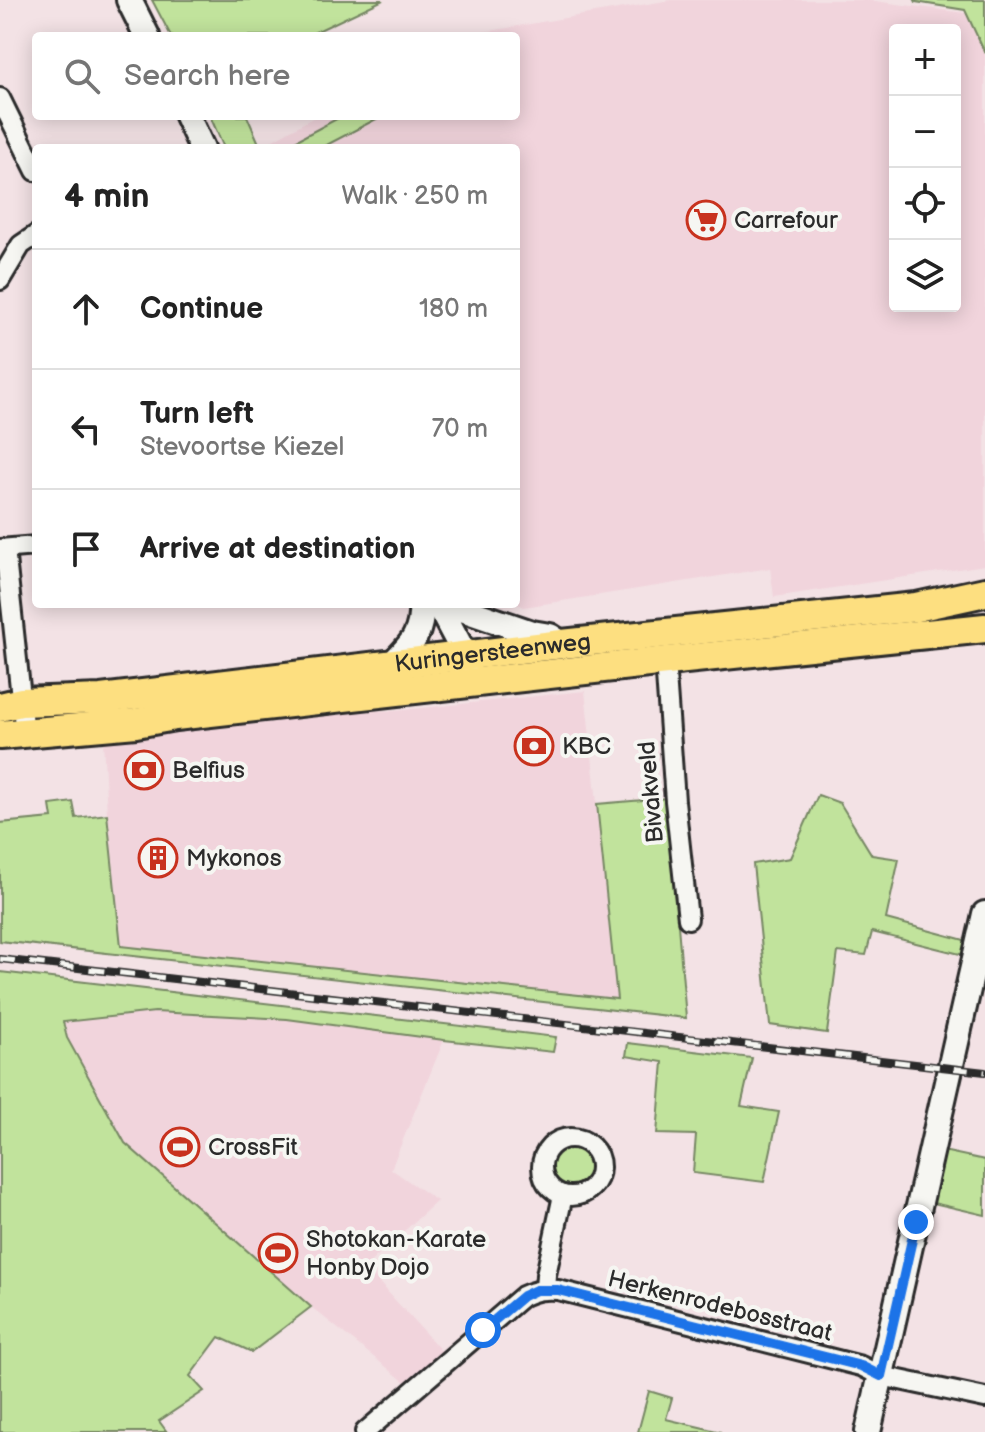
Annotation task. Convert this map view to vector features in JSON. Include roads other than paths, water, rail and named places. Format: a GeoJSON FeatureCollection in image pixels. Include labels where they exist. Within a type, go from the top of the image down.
{"type":"FeatureCollection","features":[{"type":"Feature","properties":{"kind":"main road"},"geometry":{"type":"LineString","coordinates":[[129,0],[145,32]]}},
{"type":"Feature","properties":{"kind":"main road"},"geometry":{"type":"LineString","coordinates":[[189,120],[200,144]]}},
{"type":"Feature","properties":{"kind":"main road","name":"Kuringersteenweg"},"geometry":{"type":"LineString","coordinates":[[13,734],[136,723],[467,669],[562,644],[916,607],[985,592]]}},
{"type":"Feature","properties":{"kind":"main road"},"geometry":{"type":"LineString","coordinates":[[391,665],[417,635],[421,608]]}},
{"type":"Feature","properties":{"kind":"main road"},"geometry":{"type":"LineString","coordinates":[[440,608],[467,669]]}},
{"type":"Feature","properties":{"kind":"main road"},"geometry":{"type":"LineString","coordinates":[[459,608],[532,633],[550,636],[562,644]]}},
{"type":"Feature","properties":{"kind":"main road","name":"Kuringersteenweg"},"geometry":{"type":"LineString","coordinates":[[11,705],[101,699],[391,665],[467,669],[665,661],[985,628]]}},
{"type":"Feature","properties":{"kind":"main road"},"geometry":{"type":"LineString","coordinates":[[868,1432],[985,914]]}},
{"type":"Feature","properties":{"kind":"street"},"geometry":{"type":"LineString","coordinates":[[0,98],[32,163]]}},
{"type":"Feature","properties":{"kind":"street"},"geometry":{"type":"LineString","coordinates":[[0,280],[21,245],[32,238]]}},
{"type":"Feature","properties":{"kind":"street"},"geometry":{"type":"LineString","coordinates":[[13,734],[3,549],[32,546]]}},
{"type":"Feature","properties":{"kind":"street","name":"Bivakveld"},"geometry":{"type":"LineString","coordinates":[[665,661],[675,801],[688,919]]}},
{"type":"Feature","properties":{"kind":"street"},"geometry":{"type":"LineString","coordinates":[[365,1432],[523,1296],[545,1289],[563,1195]]}},
{"type":"Feature","properties":{"kind":"street","name":"Herkenrodebosstraat"},"geometry":{"type":"LineString","coordinates":[[545,1289],[861,1366],[881,1376],[985,1398]]}},
{"type":"Feature","properties":{"kind":"railway"},"geometry":{"type":"LineString","coordinates":[[0,959],[985,1072]]}},
{"type":"Feature","properties":{"kind":"place","name":"Carrefour"},"geometry":{"type":"Point","coordinates":[706,220]}},
{"type":"Feature","properties":{"kind":"place","name":"KBC"},"geometry":{"type":"Point","coordinates":[534,746]}},
{"type":"Feature","properties":{"kind":"place","name":"Belfius"},"geometry":{"type":"Point","coordinates":[144,770]}},
{"type":"Feature","properties":{"kind":"place","name":"Mykonos"},"geometry":{"type":"Point","coordinates":[158,858]}},
{"type":"Feature","properties":{"kind":"place","name":"CrossFit"},"geometry":{"type":"Point","coordinates":[180,1147]}},
{"type":"Feature","properties":{"kind":"place","name":"Shotokan-Karate Honby Dojo"},"geometry":{"type":"Point","coordinates":[278,1253]}}]}
